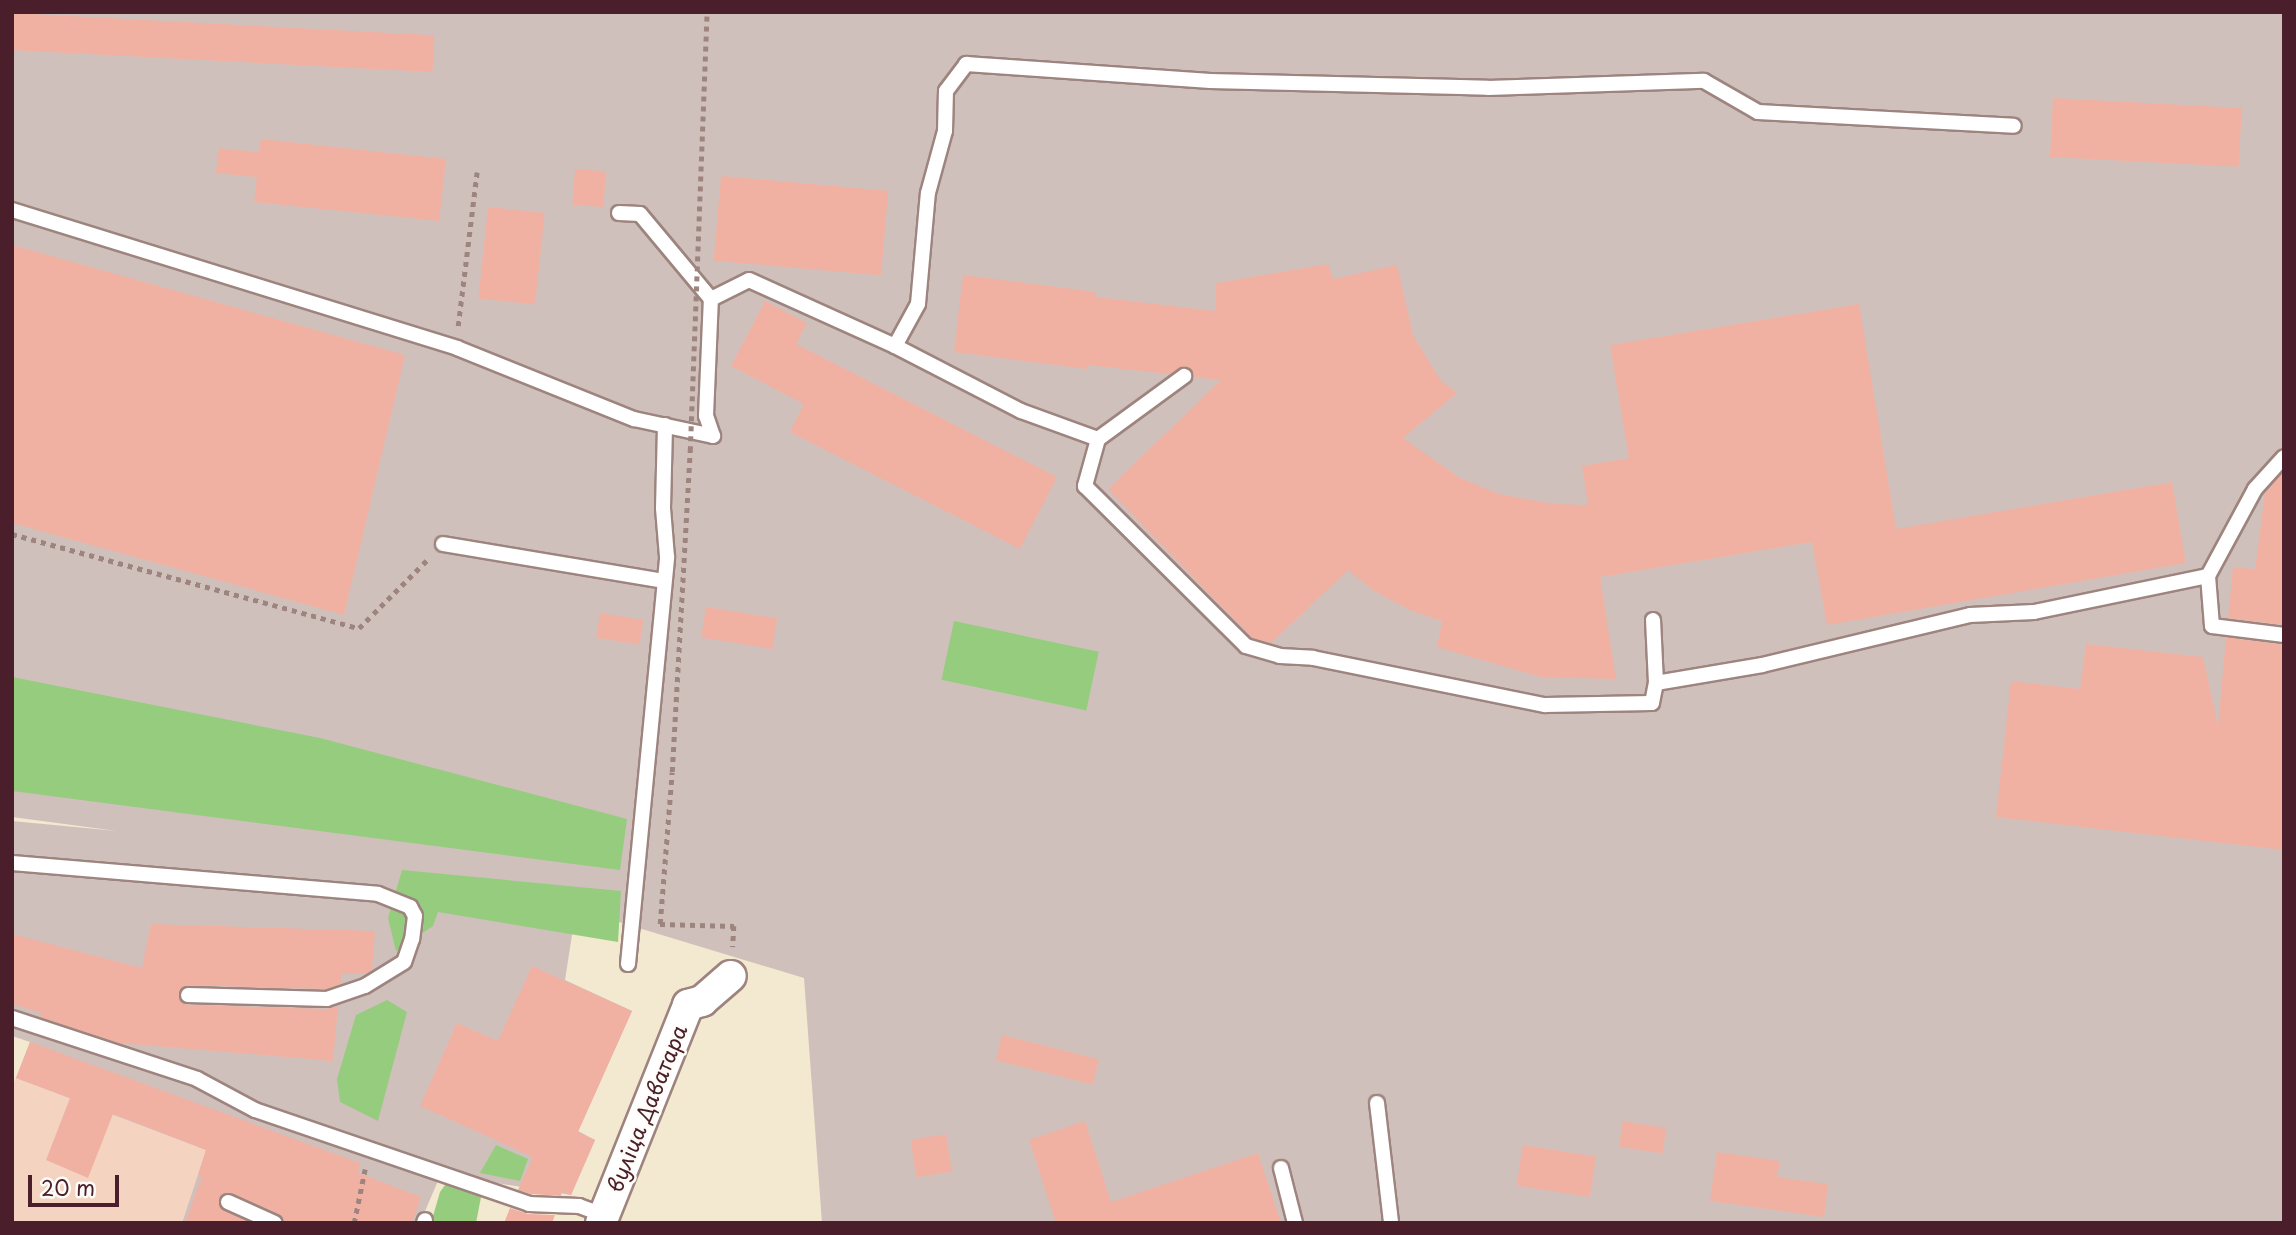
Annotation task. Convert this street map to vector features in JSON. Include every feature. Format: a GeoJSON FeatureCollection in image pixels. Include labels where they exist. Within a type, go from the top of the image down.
{"type":"FeatureCollection","features":[{"type":"Feature","properties":{"kind":"street","name":"вуліца Даватара"},"geometry":{"type":"LineString","coordinates":[[602,1219],[688,1005],[702,1001],[732,976]]}},
{"type":"Feature","properties":{"kind":"lane"},"geometry":{"type":"LineString","coordinates":[[895,346],[918,304],[928,193],[945,131],[946,91],[966,64],[1210,80],[1488,88],[1704,81],[1758,112],[2014,126]]}},
{"type":"Feature","properties":{"kind":"lane"},"geometry":{"type":"LineString","coordinates":[[12,210],[457,348],[634,419],[713,436],[706,416],[711,299],[640,214],[619,213]]}},
{"type":"Feature","properties":{"kind":"lane"},"geometry":{"type":"LineString","coordinates":[[711,299],[749,280],[895,346],[1021,411],[1098,439]]}},
{"type":"Feature","properties":{"kind":"lane"},"geometry":{"type":"LineString","coordinates":[[1184,376],[1098,439],[1084,486],[1246,646],[1280,656],[1312,658],[1545,705],[1652,703],[1656,683],[1653,620]]}},
{"type":"Feature","properties":{"kind":"lane"},"geometry":{"type":"LineString","coordinates":[[628,964],[664,581],[667,537],[663,509],[665,425]]}},
{"type":"Feature","properties":{"kind":"lane"},"geometry":{"type":"LineString","coordinates":[[2284,457],[2255,489],[2208,576],[2212,626],[2284,635]]}},
{"type":"Feature","properties":{"kind":"lane"},"geometry":{"type":"LineString","coordinates":[[443,544],[664,581]]}},
{"type":"Feature","properties":{"kind":"lane"},"geometry":{"type":"LineString","coordinates":[[1656,683],[1762,665],[1970,615],[2034,612],[2208,576]]}},
{"type":"Feature","properties":{"kind":"lane"},"geometry":{"type":"LineString","coordinates":[[12,863],[378,894],[410,907],[415,916],[412,939],[404,962],[365,986],[340,995],[327,999],[188,995]]}},
{"type":"Feature","properties":{"kind":"lane"},"geometry":{"type":"LineString","coordinates":[[12,1018],[197,1079],[255,1110],[529,1204],[579,1206],[602,1219]]}},
{"type":"Feature","properties":{"kind":"lane"},"geometry":{"type":"LineString","coordinates":[[1377,1103],[1391,1223]]}},
{"type":"Feature","properties":{"kind":"lane"},"geometry":{"type":"LineString","coordinates":[[1281,1168],[1295,1223]]}},
{"type":"Feature","properties":{"kind":"lane"},"geometry":{"type":"LineString","coordinates":[[228,1202],[275,1223]]}},
{"type":"Feature","properties":{"kind":"path"},"geometry":{"type":"LineString","coordinates":[[707,12],[690,465],[660,924],[734,926],[732,976]]}},
{"type":"Feature","properties":{"kind":"path"},"geometry":{"type":"LineString","coordinates":[[457,348],[477,172]]}},
{"type":"Feature","properties":{"kind":"path"},"geometry":{"type":"LineString","coordinates":[[12,534],[359,628],[443,544]]}},
{"type":"Feature","properties":{"kind":"path"},"geometry":{"type":"LineString","coordinates":[[354,1223],[369,1149]]}},
{"type":"Feature","properties":{"kind":"shaded area"},"geometry":{"type":"Polygon","coordinates":[[[12,12],[2284,12],[2284,1223],[822,1223],[804,978],[576,909],[565,980],[632,1011],[578,1131],[595,1140],[571,1195],[472,1179],[443,1169],[420,1223],[182,1223],[206,1150],[16,1078],[30,1042],[12,1036],[12,821],[117,831],[12,817],[12,12]]]}},
{"type":"Feature","properties":{"kind":"shaded area"},"geometry":{"type":"Polygon","coordinates":[[[16,1078],[206,1150],[182,1223],[12,1223],[12,1087],[16,1078]]]}},
{"type":"Feature","properties":{"kind":"green space"},"geometry":{"type":"Polygon","coordinates":[[[954,621],[1099,652],[1086,710],[942,680],[954,621]]]}},
{"type":"Feature","properties":{"kind":"green space"},"geometry":{"type":"Polygon","coordinates":[[[12,677],[320,738],[627,819],[620,870],[12,791],[12,677]]]}},
{"type":"Feature","properties":{"kind":"green space"},"geometry":{"type":"Polygon","coordinates":[[[402,870],[621,891],[618,942],[438,912],[433,926],[396,951],[388,918],[402,870]]]}},
{"type":"Feature","properties":{"kind":"green space"},"geometry":{"type":"Polygon","coordinates":[[[387,1000],[407,1012],[378,1121],[340,1102],[337,1079],[356,1015],[387,1000]]]}},
{"type":"Feature","properties":{"kind":"green space"},"geometry":{"type":"Polygon","coordinates":[[[496,1145],[528,1159],[520,1181],[480,1173],[496,1145]]]}},
{"type":"Feature","properties":{"kind":"green space"},"geometry":{"type":"Polygon","coordinates":[[[448,1181],[481,1197],[476,1223],[431,1223],[440,1192],[448,1181]]]}},
{"type":"Feature","properties":{"kind":"building"},"geometry":{"type":"Polygon","coordinates":[[[12,13],[434,35],[432,72],[12,50],[12,13]]]}},
{"type":"Feature","properties":{"kind":"building"},"geometry":{"type":"Polygon","coordinates":[[[2053,98],[2242,108],[2239,167],[2050,157],[2053,98]]]}},
{"type":"Feature","properties":{"kind":"building"},"geometry":{"type":"Polygon","coordinates":[[[261,139],[446,159],[439,221],[254,202],[257,177],[216,173],[219,148],[259,152],[261,139]]]}},
{"type":"Feature","properties":{"kind":"building"},"geometry":{"type":"Polygon","coordinates":[[[575,169],[606,171],[603,207],[572,205],[575,169]]]}},
{"type":"Feature","properties":{"kind":"building"},"geometry":{"type":"Polygon","coordinates":[[[721,176],[888,191],[881,275],[714,261],[721,176]]]}},
{"type":"Feature","properties":{"kind":"building"},"geometry":{"type":"Polygon","coordinates":[[[488,207],[545,213],[535,304],[478,298],[488,207]]]}},
{"type":"Feature","properties":{"kind":"building"},"geometry":{"type":"Polygon","coordinates":[[[12,245],[405,355],[344,615],[12,523],[12,245]]]}},
{"type":"Feature","properties":{"kind":"building"},"geometry":{"type":"Polygon","coordinates":[[[1328,264],[1333,279],[1397,265],[1413,335],[1440,380],[1457,393],[1403,438],[1460,478],[1499,494],[1554,504],[1588,505],[1582,466],[1629,458],[1610,345],[1859,304],[1896,529],[2172,482],[2186,563],[1827,625],[1812,542],[1600,577],[1616,679],[1541,677],[1437,647],[1442,621],[1412,611],[1374,591],[1348,570],[1271,643],[1252,638],[1108,489],[1221,380],[1193,377],[1191,370],[1184,366],[1170,374],[1087,365],[1087,369],[954,352],[963,275],[1096,292],[1096,297],[1216,311],[1216,283],[1328,264]]]}},
{"type":"Feature","properties":{"kind":"building"},"geometry":{"type":"Polygon","coordinates":[[[765,301],[807,323],[796,344],[1057,477],[1020,549],[790,432],[804,404],[731,366],[765,301]]]}},
{"type":"Feature","properties":{"kind":"building"},"geometry":{"type":"Polygon","coordinates":[[[2284,472],[2284,625],[2228,618],[2233,567],[2255,569],[2265,492],[2284,472]]]}},
{"type":"Feature","properties":{"kind":"building"},"geometry":{"type":"Polygon","coordinates":[[[706,607],[777,618],[772,649],[701,638],[706,607]]]}},
{"type":"Feature","properties":{"kind":"building"},"geometry":{"type":"Polygon","coordinates":[[[600,613],[643,620],[640,645],[596,638],[600,613]]]}},
{"type":"Feature","properties":{"kind":"building"},"geometry":{"type":"Polygon","coordinates":[[[2226,637],[2284,645],[2284,850],[1996,817],[2011,681],[2080,689],[2086,644],[2203,657],[2218,727],[2226,637]]]}},
{"type":"Feature","properties":{"kind":"building"},"geometry":{"type":"Polygon","coordinates":[[[151,924],[375,931],[372,970],[366,974],[341,974],[341,984],[326,989],[188,985],[180,991],[180,1000],[188,1005],[327,1009],[338,1006],[333,1061],[119,1043],[40,1017],[42,1013],[12,1004],[12,934],[142,968],[151,924]]]}},
{"type":"Feature","properties":{"kind":"building"},"geometry":{"type":"Polygon","coordinates":[[[532,966],[632,1011],[578,1132],[595,1140],[571,1195],[562,1191],[561,1196],[531,1194],[518,1190],[533,1157],[420,1106],[457,1023],[498,1041],[532,966]]]}},
{"type":"Feature","properties":{"kind":"building"},"geometry":{"type":"Polygon","coordinates":[[[1002,1035],[1099,1059],[1093,1084],[996,1060],[1002,1035]]]}},
{"type":"Feature","properties":{"kind":"building"},"geometry":{"type":"Polygon","coordinates":[[[30,1042],[360,1163],[358,1173],[421,1197],[412,1223],[285,1223],[279,1214],[228,1192],[219,1199],[221,1208],[251,1223],[185,1223],[202,1176],[198,1175],[206,1150],[113,1114],[88,1178],[46,1160],[70,1098],[16,1078],[30,1042]]]}},
{"type":"Feature","properties":{"kind":"building"},"geometry":{"type":"Polygon","coordinates":[[[1085,1121],[1111,1202],[1258,1153],[1281,1223],[1056,1223],[1029,1140],[1085,1121]]]}},
{"type":"Feature","properties":{"kind":"building"},"geometry":{"type":"Polygon","coordinates":[[[1623,1121],[1666,1128],[1662,1154],[1619,1147],[1623,1121]]]}},
{"type":"Feature","properties":{"kind":"building"},"geometry":{"type":"Polygon","coordinates":[[[946,1134],[952,1172],[916,1177],[910,1140],[946,1134]]]}},
{"type":"Feature","properties":{"kind":"building"},"geometry":{"type":"Polygon","coordinates":[[[1523,1145],[1596,1157],[1590,1197],[1517,1185],[1523,1145]]]}},
{"type":"Feature","properties":{"kind":"building"},"geometry":{"type":"Polygon","coordinates":[[[1717,1152],[1780,1161],[1777,1177],[1828,1184],[1824,1217],[1710,1201],[1717,1152]]]}},
{"type":"Feature","properties":{"kind":"building"},"geometry":{"type":"Polygon","coordinates":[[[510,1208],[528,1214],[555,1215],[552,1223],[504,1223],[510,1208]]]}}]}
